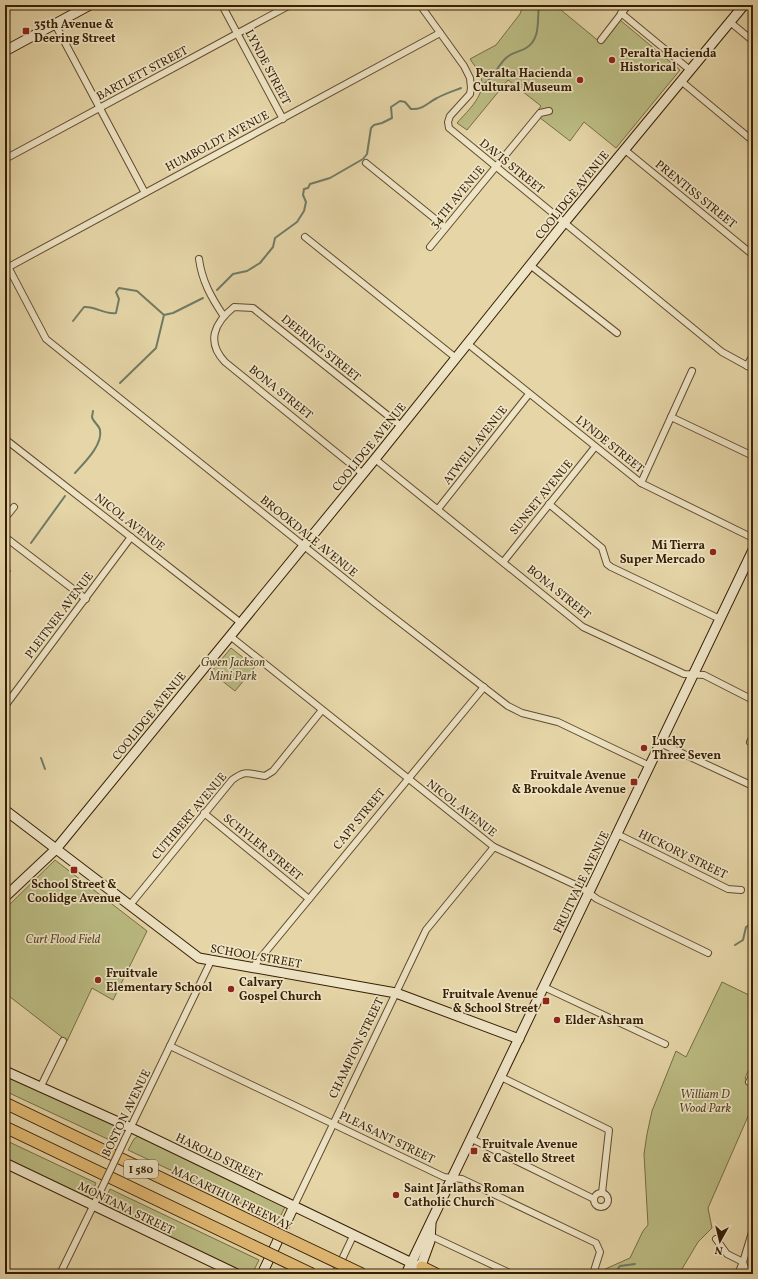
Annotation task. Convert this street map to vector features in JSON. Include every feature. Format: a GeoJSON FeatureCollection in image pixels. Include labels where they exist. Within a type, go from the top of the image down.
{"type":"FeatureCollection","features":[{"type":"Feature","properties":{"kind":"highway","name":"MACARTHUR FREEWAY"},"geometry":{"type":"LineString","coordinates":[[5,1103],[362,1274]]}},
{"type":"Feature","properties":{"kind":"highway","name":"I 580"},"geometry":{"type":"LineString","coordinates":[[5,1127],[312,1274]]}},
{"type":"Feature","properties":{"kind":"highway"},"geometry":{"type":"LineString","coordinates":[[420,1271],[436,1274]]}},
{"type":"Feature","properties":{"kind":"street"},"geometry":{"type":"LineString","coordinates":[[5,51],[90,5]]}},
{"type":"Feature","properties":{"kind":"street","name":"LYNDE STREET"},"geometry":{"type":"LineString","coordinates":[[222,5],[283,118]]}},
{"type":"Feature","properties":{"kind":"street","name":"BARTLETT STREET"},"geometry":{"type":"LineString","coordinates":[[5,159],[290,5]]}},
{"type":"Feature","properties":{"kind":"street","name":"DAVIS STREET"},"geometry":{"type":"LineString","coordinates":[[420,5],[464,66],[470,78],[470,94],[450,116],[448,122],[449,128],[722,352],[750,368]]}},
{"type":"Feature","properties":{"kind":"street"},"geometry":{"type":"LineString","coordinates":[[600,40],[628,5]]}},
{"type":"Feature","properties":{"kind":"street","name":"COOLIDGE AVENUE"},"geometry":{"type":"LineString","coordinates":[[5,897],[56,849],[363,474],[564,223],[744,5]]}},
{"type":"Feature","properties":{"kind":"street"},"geometry":{"type":"LineString","coordinates":[[621,13],[690,70]]}},
{"type":"Feature","properties":{"kind":"street"},"geometry":{"type":"LineString","coordinates":[[730,22],[753,41]]}},
{"type":"Feature","properties":{"kind":"street"},"geometry":{"type":"LineString","coordinates":[[55,24],[145,193]]}},
{"type":"Feature","properties":{"kind":"street","name":"HUMBOLDT AVENUE"},"geometry":{"type":"LineString","coordinates":[[6,266],[145,193],[440,33]]}},
{"type":"Feature","properties":{"kind":"street"},"geometry":{"type":"LineString","coordinates":[[681,81],[753,141]]}},
{"type":"Feature","properties":{"kind":"street","name":"34TH AVENUE"},"geometry":{"type":"LineString","coordinates":[[430,247],[540,113],[549,111]]}},
{"type":"Feature","properties":{"kind":"street","name":"PRENTISS STREET"},"geometry":{"type":"LineString","coordinates":[[624,150],[753,255]]}},
{"type":"Feature","properties":{"kind":"street"},"geometry":{"type":"LineString","coordinates":[[366,163],[445,227]]}},
{"type":"Feature","properties":{"kind":"street"},"geometry":{"type":"LineString","coordinates":[[305,237],[456,358]]}},
{"type":"Feature","properties":{"kind":"street"},"geometry":{"type":"LineString","coordinates":[[199,260],[201,274],[208,294],[223,316]]}},
{"type":"Feature","properties":{"kind":"street"},"geometry":{"type":"LineString","coordinates":[[530,265],[617,334]]}},
{"type":"Feature","properties":{"kind":"street","name":"BROOKDALE AVENUE"},"geometry":{"type":"LineString","coordinates":[[6,266],[46,339],[304,546],[508,706],[522,713],[558,722],[650,766]]}},
{"type":"Feature","properties":{"kind":"street","name":"DEERING STREET"},"geometry":{"type":"LineString","coordinates":[[223,316],[234,307],[253,308],[401,426]]}},
{"type":"Feature","properties":{"kind":"street","name":"BONA STREET"},"geometry":{"type":"LineString","coordinates":[[223,316],[213,337],[217,353],[225,362],[363,474]]}},
{"type":"Feature","properties":{"kind":"street","name":"LYNDE STREET"},"geometry":{"type":"LineString","coordinates":[[468,344],[641,483],[753,538]]}},
{"type":"Feature","properties":{"kind":"street"},"geometry":{"type":"LineString","coordinates":[[750,368],[753,355]]}},
{"type":"Feature","properties":{"kind":"street"},"geometry":{"type":"LineString","coordinates":[[641,483],[692,371]]}},
{"type":"Feature","properties":{"kind":"street","name":"ATWELL AVENUE"},"geometry":{"type":"LineString","coordinates":[[438,509],[529,394]]}},
{"type":"Feature","properties":{"kind":"street"},"geometry":{"type":"LineString","coordinates":[[671,417],[753,456]]}},
{"type":"Feature","properties":{"kind":"street","name":"NICOL AVENUE"},"geometry":{"type":"LineString","coordinates":[[5,439],[241,623]]}},
{"type":"Feature","properties":{"kind":"street","name":"SUNSET AVENUE"},"geometry":{"type":"LineString","coordinates":[[504,561],[595,447]]}},
{"type":"Feature","properties":{"kind":"street","name":"BONA STREET"},"geometry":{"type":"LineString","coordinates":[[375,459],[504,561],[583,627],[684,674],[704,675],[753,700]]}},
{"type":"Feature","properties":{"kind":"street"},"geometry":{"type":"LineString","coordinates":[[549,504],[602,548],[607,564],[611,567],[720,620]]}},
{"type":"Feature","properties":{"kind":"street"},"geometry":{"type":"LineString","coordinates":[[5,518],[14,507]]}},
{"type":"Feature","properties":{"kind":"street"},"geometry":{"type":"LineString","coordinates":[[5,537],[86,599]]}},
{"type":"Feature","properties":{"kind":"street","name":"PLEITNER AVENUE"},"geometry":{"type":"LineString","coordinates":[[5,706],[131,537]]}},
{"type":"Feature","properties":{"kind":"street","name":"FRUITVALE AVENUE"},"geometry":{"type":"LineString","coordinates":[[406,1274],[753,550]]}},
{"type":"Feature","properties":{"kind":"street","name":"NICOL AVENUE"},"geometry":{"type":"LineString","coordinates":[[230,636],[494,847],[708,953]]}},
{"type":"Feature","properties":{"kind":"street","name":"CAPP STREET"},"geometry":{"type":"LineString","coordinates":[[253,967],[407,778],[484,687]]}},
{"type":"Feature","properties":{"kind":"street","name":"CUTHBERT AVENUE"},"geometry":{"type":"LineString","coordinates":[[130,905],[232,780],[242,773],[250,772],[265,776],[273,771],[322,710]]}},
{"type":"Feature","properties":{"kind":"street"},"geometry":{"type":"LineString","coordinates":[[660,744],[753,786]]}},
{"type":"Feature","properties":{"kind":"street","name":"SCHOOL STREET"},"geometry":{"type":"LineString","coordinates":[[5,810],[199,958],[396,993],[519,1039]]}},
{"type":"Feature","properties":{"kind":"street","name":"SCHYLER STREET"},"geometry":{"type":"LineString","coordinates":[[204,813],[308,898]]}},
{"type":"Feature","properties":{"kind":"street","name":"HICKORY STREET"},"geometry":{"type":"LineString","coordinates":[[617,834],[728,889],[741,890]]}},
{"type":"Feature","properties":{"kind":"street","name":"CHAMPION STREET"},"geometry":{"type":"LineString","coordinates":[[262,1274],[426,930],[494,847]]}},
{"type":"Feature","properties":{"kind":"street","name":"BOSTON AVENUE"},"geometry":{"type":"LineString","coordinates":[[60,1274],[211,961]]}},
{"type":"Feature","properties":{"kind":"street"},"geometry":{"type":"LineString","coordinates":[[544,987],[665,1044]]}},
{"type":"Feature","properties":{"kind":"street"},"geometry":{"type":"LineString","coordinates":[[40,1088],[63,1041]]}},
{"type":"Feature","properties":{"kind":"street","name":"PLEASANT STREET"},"geometry":{"type":"LineString","coordinates":[[170,1046],[444,1177],[462,1180],[596,1243],[600,1252],[593,1274]]}},
{"type":"Feature","properties":{"kind":"street","name":"HAROLD STREET"},"geometry":{"type":"LineString","coordinates":[[5,1071],[131,1128],[354,1234],[411,1262],[420,1271]]}},
{"type":"Feature","properties":{"kind":"street"},"geometry":{"type":"LineString","coordinates":[[749,1082],[753,1074]]}},
{"type":"Feature","properties":{"kind":"street"},"geometry":{"type":"LineString","coordinates":[[501,1077],[609,1130],[602,1193]]}},
{"type":"Feature","properties":{"kind":"street"},"geometry":{"type":"LineString","coordinates":[[472,1139],[594,1198],[598,1207],[605,1206],[608,1199],[606,1195],[602,1193]]}},
{"type":"Feature","properties":{"kind":"street","name":"MONTANA STREET"},"geometry":{"type":"LineString","coordinates":[[5,1163],[236,1274]]}},
{"type":"Feature","properties":{"kind":"street"},"geometry":{"type":"LineString","coordinates":[[594,1198],[596,1195],[602,1193]]}},
{"type":"Feature","properties":{"kind":"street","name":"FRUITVALE AVENUE"},"geometry":{"type":"LineString","coordinates":[[420,1271],[431,1236],[431,1224]]}},
{"type":"Feature","properties":{"kind":"street"},"geometry":{"type":"LineString","coordinates":[[738,1274],[753,1229]]}},
{"type":"Feature","properties":{"kind":"street"},"geometry":{"type":"LineString","coordinates":[[335,1274],[354,1234]]}},
{"type":"Feature","properties":{"kind":"street"},"geometry":{"type":"LineString","coordinates":[[431,1236],[512,1274]]}},
{"type":"Feature","properties":{"kind":"street"},"geometry":{"type":"LineString","coordinates":[[716,1239],[727,1254],[743,1262],[748,1274]]}},
{"type":"Feature","properties":{"kind":"green space"},"geometry":{"type":"Polygon","coordinates":[[[523,5],[555,5],[601,43],[620,20],[680,70],[616,148],[584,122],[570,141],[535,114],[541,106],[508,80],[467,130],[457,123],[476,101],[481,89],[482,82],[480,75],[470,59],[496,45],[520,14],[523,5]]]}},
{"type":"Feature","properties":{"kind":"green space","name":"Gwen Jackson Mini Park"},"geometry":{"type":"Polygon","coordinates":[[[231,648],[255,667],[235,691],[211,672],[231,648]]]}},
{"type":"Feature","properties":{"kind":"green space","name":"Curt Flood Field"},"geometry":{"type":"Polygon","coordinates":[[[55,860],[147,931],[113,1000],[92,988],[67,1041],[5,993],[5,909],[55,860]]]}},
{"type":"Feature","properties":{"kind":"green space","name":"William D Wood Park"},"geometry":{"type":"Polygon","coordinates":[[[722,982],[753,997],[753,1060],[745,1078],[753,1090],[753,1105],[708,1208],[712,1228],[698,1242],[679,1274],[609,1274],[603,1270],[630,1258],[643,1231],[648,1225],[644,1154],[652,1111],[676,1051],[686,1057],[722,982]]]}},
{"type":"Feature","properties":{"kind":"green space"},"geometry":{"type":"Polygon","coordinates":[[[5,1076],[122,1129],[116,1143],[5,1091],[5,1076]]]}},
{"type":"Feature","properties":{"kind":"green space"},"geometry":{"type":"Polygon","coordinates":[[[138,1136],[285,1207],[278,1221],[128,1150],[134,1139],[138,1136]]]}},
{"type":"Feature","properties":{"kind":"green space"},"geometry":{"type":"Polygon","coordinates":[[[5,1140],[96,1183],[91,1195],[87,1197],[5,1158],[5,1140]]]}},
{"type":"Feature","properties":{"kind":"green space"},"geometry":{"type":"Polygon","coordinates":[[[110,1189],[259,1260],[253,1272],[248,1274],[104,1206],[104,1201],[110,1189]]]}},
{"type":"Feature","properties":{"kind":"waterway"},"geometry":{"type":"LineString","coordinates":[[484,84],[491,78],[506,58],[511,54],[526,48],[534,40],[537,29],[539,5]]}},
{"type":"Feature","properties":{"kind":"waterway"},"geometry":{"type":"LineString","coordinates":[[217,290],[233,274],[247,271],[260,263],[273,247],[275,238],[297,222],[304,211],[306,202],[303,195],[304,189],[308,188],[310,184],[330,178],[363,159],[367,154],[371,128],[374,125],[392,118],[391,107],[400,101],[405,102],[411,109],[419,108],[461,88]]}},
{"type":"Feature","properties":{"kind":"waterway"},"geometry":{"type":"LineString","coordinates":[[73,321],[84,307],[108,313],[116,313],[119,299],[116,292],[119,288],[137,291],[164,315]]}},
{"type":"Feature","properties":{"kind":"waterway"},"geometry":{"type":"LineString","coordinates":[[164,315],[173,313],[203,298]]}},
{"type":"Feature","properties":{"kind":"waterway"},"geometry":{"type":"LineString","coordinates":[[120,383],[156,348],[164,315]]}},
{"type":"Feature","properties":{"kind":"waterway"},"geometry":{"type":"LineString","coordinates":[[75,473],[88,459],[99,442],[100,430],[92,417],[93,411]]}},
{"type":"Feature","properties":{"kind":"waterway"},"geometry":{"type":"LineString","coordinates":[[31,543],[65,496]]}},
{"type":"Feature","properties":{"kind":"waterway"},"geometry":{"type":"LineString","coordinates":[[5,578],[10,571]]}},
{"type":"Feature","properties":{"kind":"waterway"},"geometry":{"type":"LineString","coordinates":[[41,758],[45,769]]}},
{"type":"Feature","properties":{"kind":"waterway"},"geometry":{"type":"LineString","coordinates":[[735,945],[743,940],[746,927],[753,923]]}},
{"type":"Feature","properties":{"kind":"waterway"},"geometry":{"type":"LineString","coordinates":[[618,1274],[617,1270],[620,1266],[635,1264]]}},
{"type":"Feature","properties":{"kind":"place","name":"35th Avenue & Deering Street"},"geometry":{"type":"Point","coordinates":[26,31]}},
{"type":"Feature","properties":{"kind":"place","name":"Peralta Hacienda Historical"},"geometry":{"type":"Point","coordinates":[612,60]}},
{"type":"Feature","properties":{"kind":"place","name":"Peralta Hacienda Cultural Museum"},"geometry":{"type":"Point","coordinates":[580,80]}},
{"type":"Feature","properties":{"kind":"place","name":"Mi Tierra Super Mercado"},"geometry":{"type":"Point","coordinates":[713,552]}},
{"type":"Feature","properties":{"kind":"place","name":"Lucky Three Seven"},"geometry":{"type":"Point","coordinates":[644,748]}},
{"type":"Feature","properties":{"kind":"place","name":"Fruitvale Avenue & Brookdale Avenue"},"geometry":{"type":"Point","coordinates":[634,782]}},
{"type":"Feature","properties":{"kind":"place","name":"School Street & Coolidge Avenue"},"geometry":{"type":"Point","coordinates":[74,870]}},
{"type":"Feature","properties":{"kind":"place","name":"Fruitvale Elementary School"},"geometry":{"type":"Point","coordinates":[98,980]}},
{"type":"Feature","properties":{"kind":"place","name":"Calvary Gospel Church"},"geometry":{"type":"Point","coordinates":[231,989]}},
{"type":"Feature","properties":{"kind":"place","name":"Fruitvale Avenue & School Street"},"geometry":{"type":"Point","coordinates":[546,1001]}},
{"type":"Feature","properties":{"kind":"place","name":"Elder Ashram"},"geometry":{"type":"Point","coordinates":[557,1020]}},
{"type":"Feature","properties":{"kind":"place","name":"Fruitvale Avenue & Castello Street"},"geometry":{"type":"Point","coordinates":[474,1151]}},
{"type":"Feature","properties":{"kind":"place","name":"Saint Jarlaths Roman Catholic Church"},"geometry":{"type":"Point","coordinates":[396,1195]}}]}
